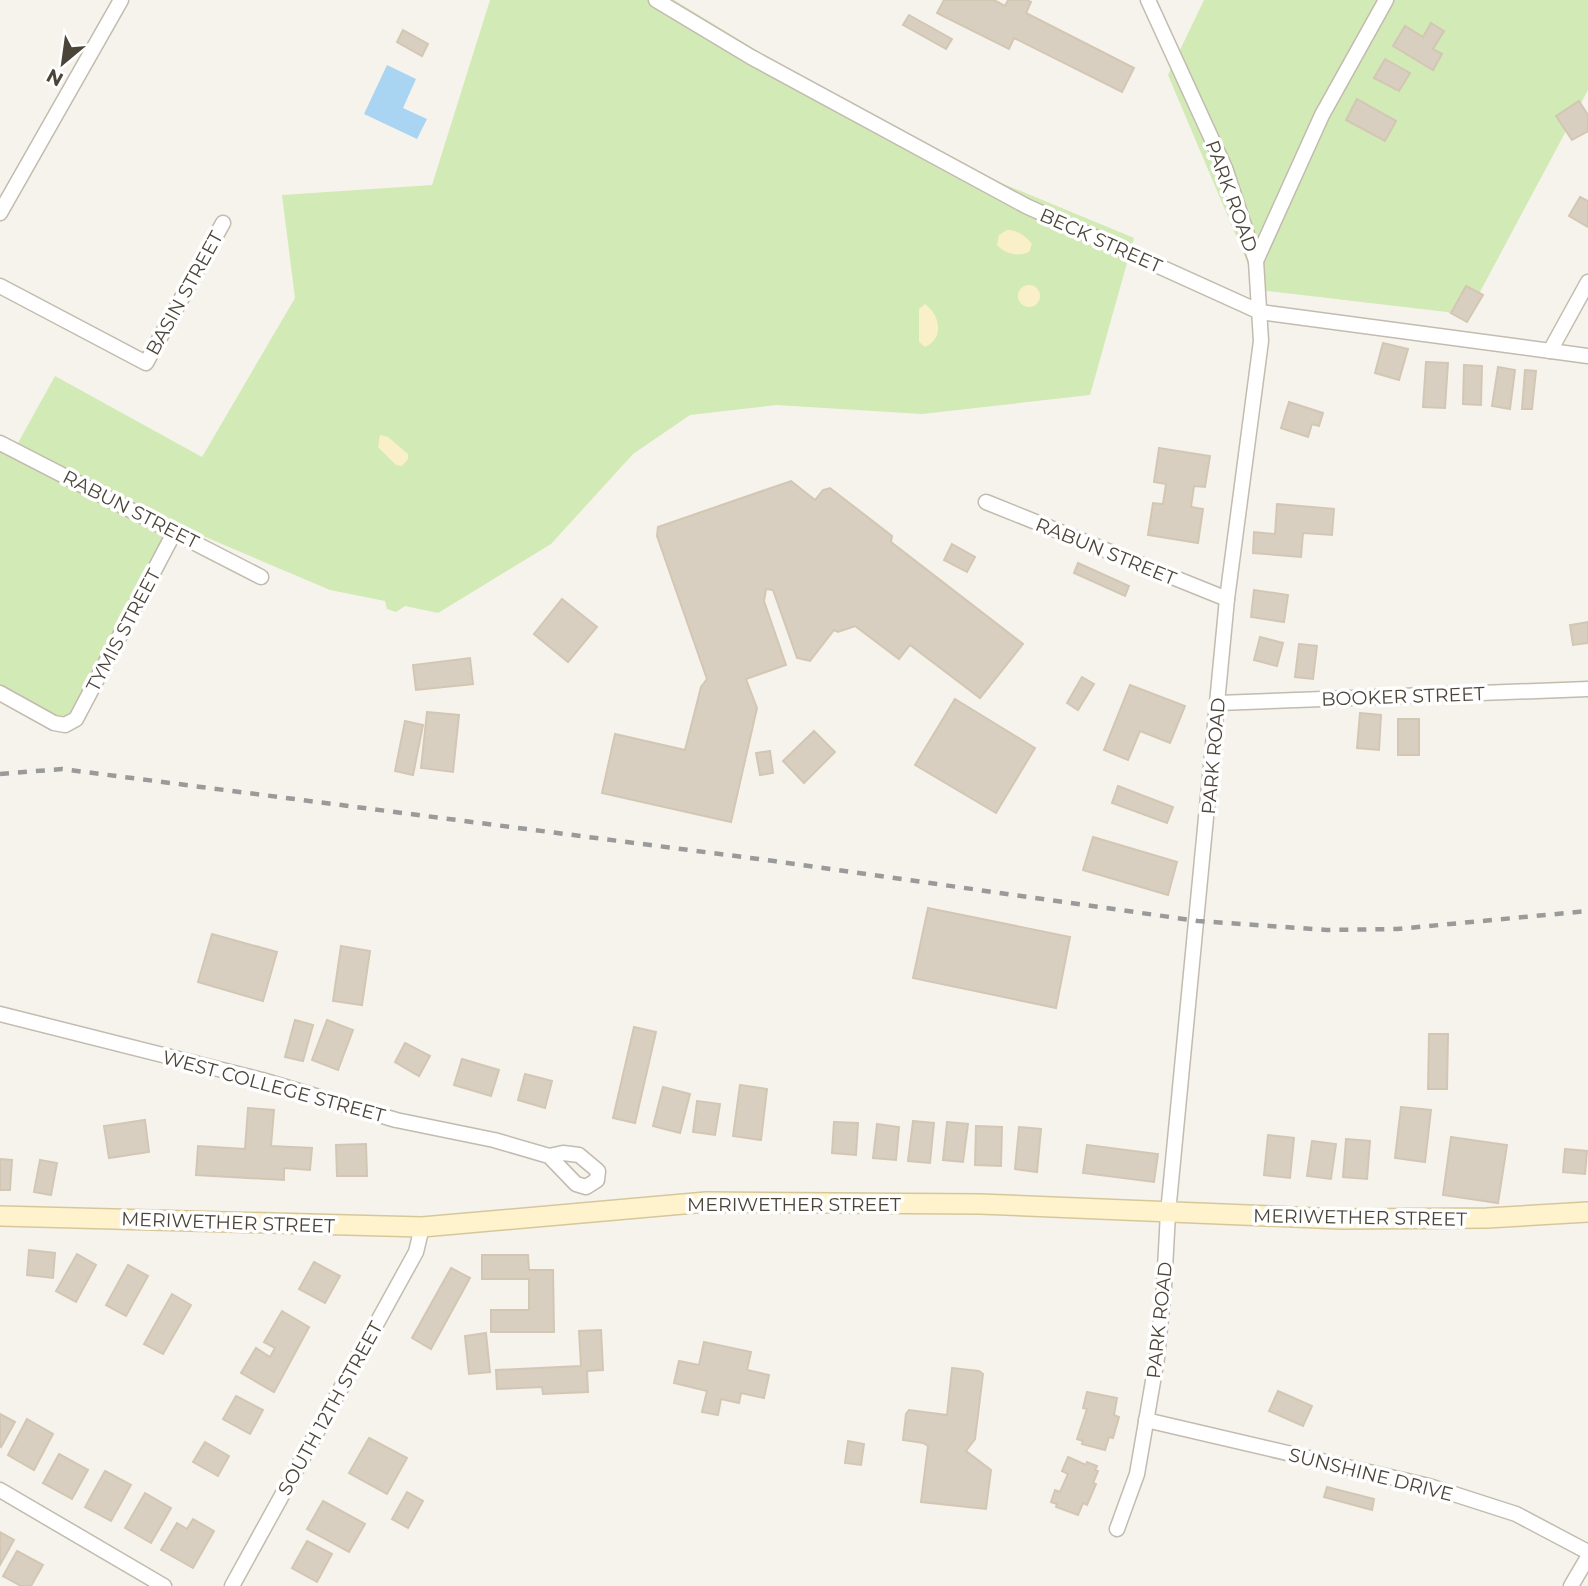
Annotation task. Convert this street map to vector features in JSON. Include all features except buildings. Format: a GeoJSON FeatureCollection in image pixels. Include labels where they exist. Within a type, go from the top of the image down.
{"type":"FeatureCollection","features":[{"type":"Feature","properties":{"kind":"street"},"geometry":{"type":"LineString","coordinates":[[0,213],[121,0]]}},
{"type":"Feature","properties":{"kind":"street","name":"BECK STREET"},"geometry":{"type":"LineString","coordinates":[[656,0],[751,57],[1026,206],[1260,312],[1588,356]]}},
{"type":"Feature","properties":{"kind":"street","name":"PARK ROAD"},"geometry":{"type":"LineString","coordinates":[[1117,1529],[1137,1474],[1161,1318],[1168,1213],[1227,599],[1261,341],[1256,261],[1225,168],[1148,0]]}},
{"type":"Feature","properties":{"kind":"street"},"geometry":{"type":"LineString","coordinates":[[1256,261],[1322,115],[1386,0]]}},
{"type":"Feature","properties":{"kind":"street","name":"BASIN STREET"},"geometry":{"type":"LineString","coordinates":[[0,286],[146,363],[223,223]]}},
{"type":"Feature","properties":{"kind":"street"},"geometry":{"type":"LineString","coordinates":[[1550,351],[1588,282]]}},
{"type":"Feature","properties":{"kind":"street","name":"RABUN STREET"},"geometry":{"type":"LineString","coordinates":[[0,443],[261,577]]}},
{"type":"Feature","properties":{"kind":"street","name":"RABUN STREET"},"geometry":{"type":"LineString","coordinates":[[986,502],[1227,599]]}},
{"type":"Feature","properties":{"kind":"street","name":"TYMIS STREET"},"geometry":{"type":"LineString","coordinates":[[0,693],[54,723],[65,725],[76,719],[175,531]]}},
{"type":"Feature","properties":{"kind":"street","name":"BOOKER STREET"},"geometry":{"type":"LineString","coordinates":[[1218,703],[1588,689]]}},
{"type":"Feature","properties":{"kind":"street","name":"WEST COLLEGE STREET"},"geometry":{"type":"LineString","coordinates":[[0,1014],[262,1080],[396,1120],[494,1140],[549,1156]]}},
{"type":"Feature","properties":{"kind":"street","name":"MERIWETHER STREET"},"geometry":{"type":"LineString","coordinates":[[0,1216],[422,1227],[706,1202],[980,1204],[1355,1219],[1487,1219],[1588,1212]]}},
{"type":"Feature","properties":{"kind":"street","name":"SOUTH 12TH STREET"},"geometry":{"type":"LineString","coordinates":[[232,1586],[416,1252],[422,1227]]}},
{"type":"Feature","properties":{"kind":"street","name":"SUNSHINE DRIVE"},"geometry":{"type":"LineString","coordinates":[[1146,1420],[1429,1486],[1516,1514],[1588,1554]]}},
{"type":"Feature","properties":{"kind":"street"},"geometry":{"type":"LineString","coordinates":[[0,1490],[164,1586]]}},
{"type":"Feature","properties":{"kind":"street"},"geometry":{"type":"LineString","coordinates":[[1572,1586],[1588,1554]]}},
{"type":"Feature","properties":{"kind":"green space"},"geometry":{"type":"Polygon","coordinates":[[[490,0],[674,0],[917,148],[1134,238],[1090,395],[922,414],[776,405],[690,415],[633,454],[551,544],[438,613],[405,606],[396,612],[387,609],[385,601],[330,590],[175,524],[65,726],[0,690],[0,435],[18,443],[55,376],[202,457],[295,298],[282,195],[432,185],[490,0]]]}},
{"type":"Feature","properties":{"kind":"green space"},"geometry":{"type":"Polygon","coordinates":[[[1204,0],[1588,0],[1588,90],[1466,318],[1447,312],[1259,290],[1168,75],[1204,0]]]}},
{"type":"Feature","properties":{"kind":"sand"},"geometry":{"type":"Polygon","coordinates":[[[1007,230],[1027,238],[1032,244],[1029,252],[1012,254],[997,245],[999,235],[1007,230]]]}},
{"type":"Feature","properties":{"kind":"sand"},"geometry":{"type":"Polygon","coordinates":[[[1029,285],[1037,288],[1040,296],[1037,304],[1029,307],[1021,304],[1018,296],[1021,288],[1029,285]]]}},
{"type":"Feature","properties":{"kind":"sand"},"geometry":{"type":"Polygon","coordinates":[[[925,304],[937,320],[938,332],[936,338],[925,347],[919,342],[919,309],[925,304]]]}},
{"type":"Feature","properties":{"kind":"sand"},"geometry":{"type":"Polygon","coordinates":[[[380,435],[388,437],[408,454],[408,459],[402,466],[396,465],[378,447],[380,435]]]}},
{"type":"Feature","properties":{"kind":"water"},"geometry":{"type":"Polygon","coordinates":[[[387,65],[416,79],[403,108],[427,119],[417,139],[364,114],[387,65]]]}},
{"type":"Feature","properties":{"kind":"railway"},"geometry":{"type":"LineString","coordinates":[[0,774],[62,769],[774,861],[1198,921],[1327,930],[1397,929],[1588,911]]}}]}
